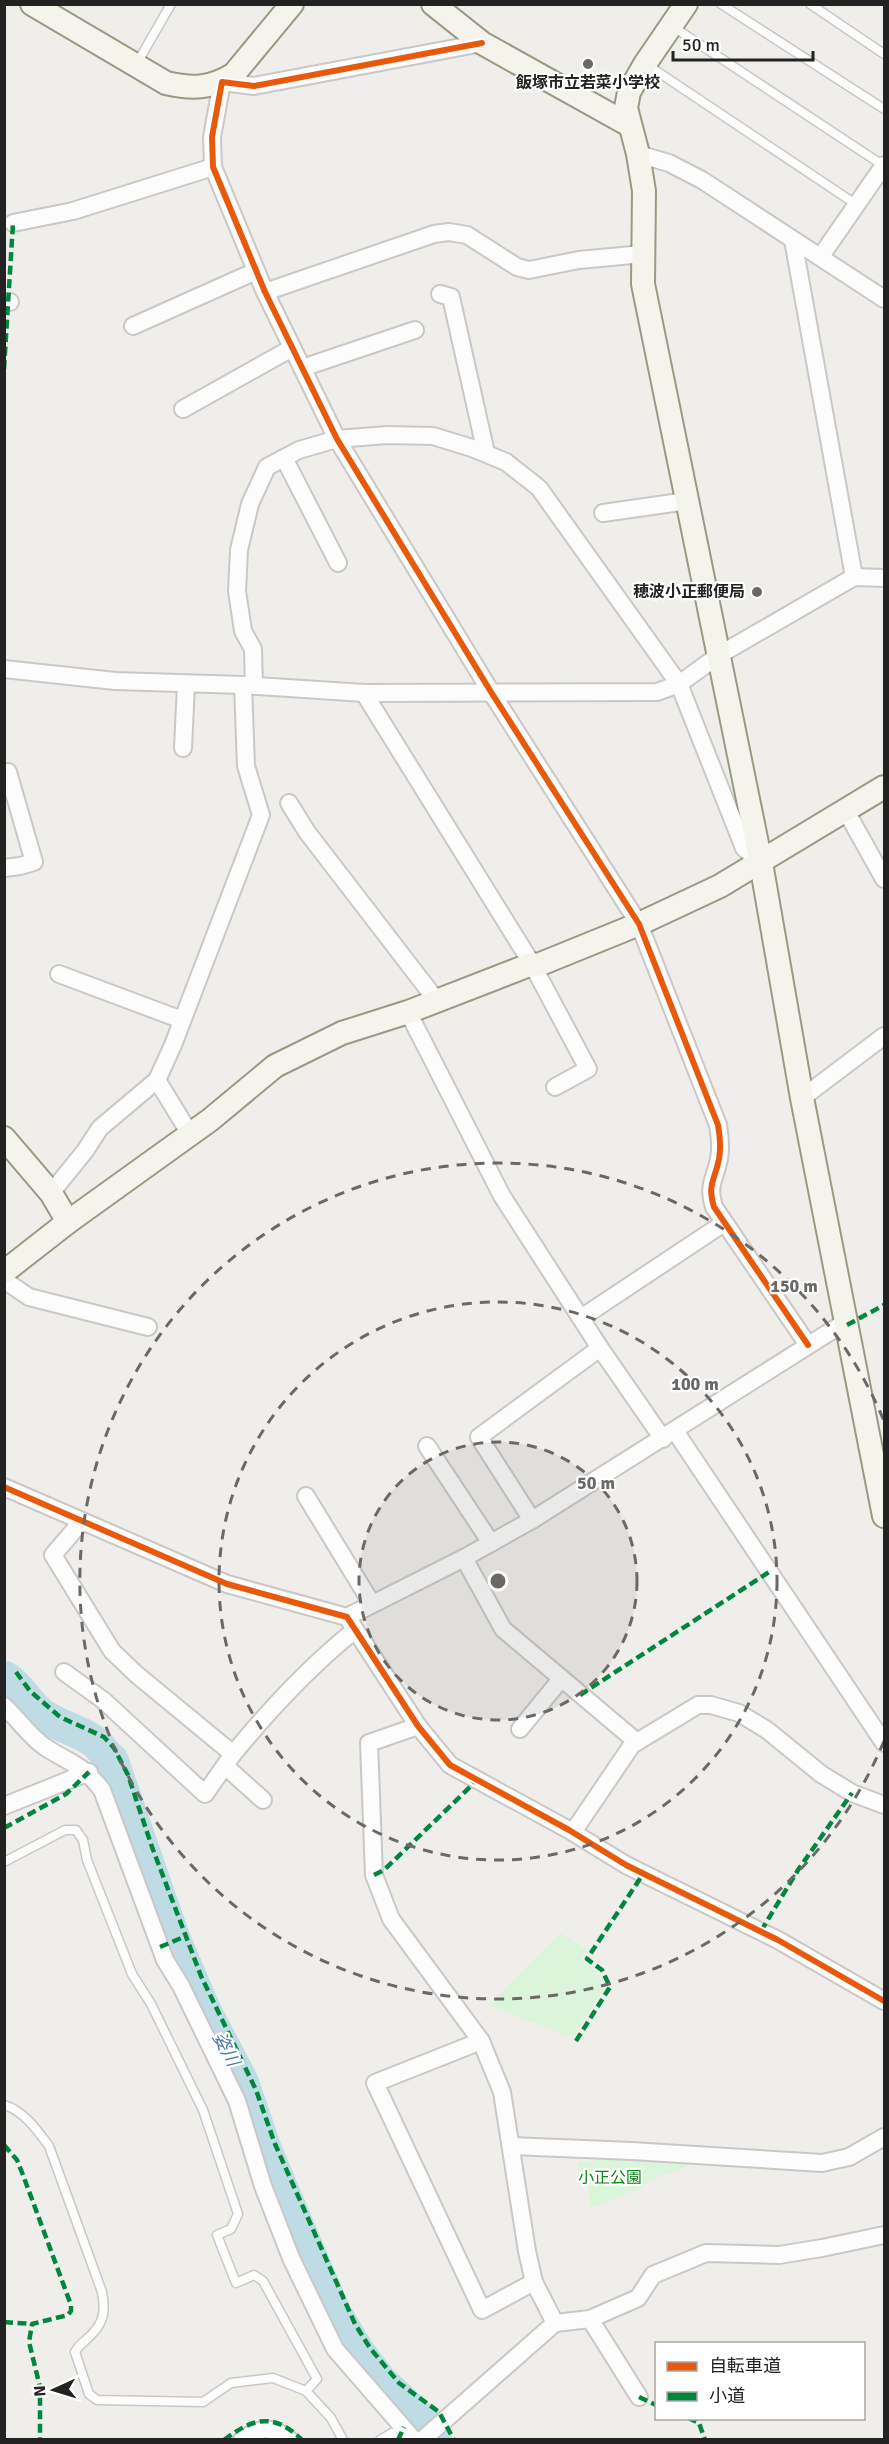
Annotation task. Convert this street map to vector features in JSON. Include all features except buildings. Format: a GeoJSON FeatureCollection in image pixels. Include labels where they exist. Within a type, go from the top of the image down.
{"type":"FeatureCollection","features":[{"type":"Feature","properties":{"kind":"street"},"geometry":{"type":"LineString","coordinates":[[32,4],[166,83],[188,88],[203,88],[222,82],[234,74],[292,4]]}},
{"type":"Feature","properties":{"kind":"street"},"geometry":{"type":"LineString","coordinates":[[433,4],[482,44],[629,125]]}},
{"type":"Feature","properties":{"kind":"street"},"geometry":{"type":"LineString","coordinates":[[686,4],[645,64],[630,92],[626,108],[638,154],[644,191],[643,284],[761,863],[802,1098],[882,1486],[885,1516]]}},
{"type":"Feature","properties":{"kind":"street"},"geometry":{"type":"LineString","coordinates":[[222,82],[255,86],[482,44]]}},
{"type":"Feature","properties":{"kind":"street"},"geometry":{"type":"LineString","coordinates":[[222,82],[212,137],[213,167],[265,292],[337,439],[491,692],[639,924],[718,1125],[719,1160],[710,1184],[714,1207],[808,1346]]}},
{"type":"Feature","properties":{"kind":"street"},"geometry":{"type":"LineString","coordinates":[[638,154],[669,163],[702,180],[885,298]]}},
{"type":"Feature","properties":{"kind":"street"},"geometry":{"type":"LineString","coordinates":[[821,256],[884,166]]}},
{"type":"Feature","properties":{"kind":"street"},"geometry":{"type":"LineString","coordinates":[[14,223],[73,211],[213,167]]}},
{"type":"Feature","properties":{"kind":"street"},"geometry":{"type":"LineString","coordinates":[[265,292],[434,234],[449,232],[467,235],[517,267],[529,270],[579,260],[643,254]]}},
{"type":"Feature","properties":{"kind":"street"},"geometry":{"type":"LineString","coordinates":[[794,240],[854,578]]}},
{"type":"Feature","properties":{"kind":"street"},"geometry":{"type":"LineString","coordinates":[[133,326],[256,271]]}},
{"type":"Feature","properties":{"kind":"street"},"geometry":{"type":"LineString","coordinates":[[440,294],[451,297],[486,453]]}},
{"type":"Feature","properties":{"kind":"street"},"geometry":{"type":"LineString","coordinates":[[302,368],[415,330]]}},
{"type":"Feature","properties":{"kind":"street"},"geometry":{"type":"LineString","coordinates":[[183,409],[292,348]]}},
{"type":"Feature","properties":{"kind":"street"},"geometry":{"type":"LineString","coordinates":[[51,1193],[85,1151],[100,1128],[157,1080],[261,815],[246,766],[253,649],[243,631],[237,591],[239,550],[250,504],[267,467],[299,450],[337,439],[387,435],[433,436],[506,462],[539,488],[679,684],[744,848],[761,863]]}},
{"type":"Feature","properties":{"kind":"street"},"geometry":{"type":"LineString","coordinates":[[284,458],[338,563]]}},
{"type":"Feature","properties":{"kind":"street"},"geometry":{"type":"LineString","coordinates":[[603,513],[687,501]]}},
{"type":"Feature","properties":{"kind":"street"},"geometry":{"type":"LineString","coordinates":[[4,669],[115,681],[364,693],[657,692],[679,684],[719,655],[854,578],[885,578]]}},
{"type":"Feature","properties":{"kind":"street"},"geometry":{"type":"LineString","coordinates":[[183,748],[186,684]]}},
{"type":"Feature","properties":{"kind":"street"},"geometry":{"type":"LineString","coordinates":[[364,693],[532,964],[588,1069],[555,1087]]}},
{"type":"Feature","properties":{"kind":"street"},"geometry":{"type":"LineString","coordinates":[[4,772],[8,772],[34,862],[4,868]]}},
{"type":"Feature","properties":{"kind":"street"},"geometry":{"type":"LineString","coordinates":[[4,1272],[68,1221],[190,1134],[275,1066],[342,1033],[408,1012],[532,964],[538,965],[639,924],[720,886],[885,787]]}},
{"type":"Feature","properties":{"kind":"street"},"geometry":{"type":"LineString","coordinates":[[289,803],[307,832],[437,1000]]}},
{"type":"Feature","properties":{"kind":"street"},"geometry":{"type":"LineString","coordinates":[[846,811],[885,879]]}},
{"type":"Feature","properties":{"kind":"street"},"geometry":{"type":"LineString","coordinates":[[59,974],[182,1020]]}},
{"type":"Feature","properties":{"kind":"street"},"geometry":{"type":"LineString","coordinates":[[408,1012],[502,1196],[600,1348],[669,1435],[885,1743]]}},
{"type":"Feature","properties":{"kind":"street"},"geometry":{"type":"LineString","coordinates":[[802,1098],[885,1036]]}},
{"type":"Feature","properties":{"kind":"street"},"geometry":{"type":"LineString","coordinates":[[157,1080],[190,1134]]}},
{"type":"Feature","properties":{"kind":"street"},"geometry":{"type":"LineString","coordinates":[[4,1138],[51,1193],[68,1221]]}},
{"type":"Feature","properties":{"kind":"street"},"geometry":{"type":"LineString","coordinates":[[581,1318],[724,1222]]}},
{"type":"Feature","properties":{"kind":"street"},"geometry":{"type":"LineString","coordinates":[[4,1280],[29,1297],[148,1327]]}},
{"type":"Feature","properties":{"kind":"street"},"geometry":{"type":"LineString","coordinates":[[64,1672],[104,1700],[205,1794],[229,1760],[270,1710],[351,1623],[372,1604],[464,1558],[532,1520],[847,1321]]}},
{"type":"Feature","properties":{"kind":"street"},"geometry":{"type":"LineString","coordinates":[[532,1520],[479,1437],[600,1348]]}},
{"type":"Feature","properties":{"kind":"street"},"geometry":{"type":"LineString","coordinates":[[427,1446],[491,1543]]}},
{"type":"Feature","properties":{"kind":"street"},"geometry":{"type":"LineString","coordinates":[[4,1487],[227,1584],[351,1623],[418,1726],[450,1765],[573,1832],[626,1865],[778,1940],[885,2001]]}},
{"type":"Feature","properties":{"kind":"street"},"geometry":{"type":"LineString","coordinates":[[306,1496],[372,1604]]}},
{"type":"Feature","properties":{"kind":"street"},"geometry":{"type":"LineString","coordinates":[[82,1521],[53,1555],[112,1652],[229,1760],[262,1800]]}},
{"type":"Feature","properties":{"kind":"street"},"geometry":{"type":"LineString","coordinates":[[464,1558],[503,1629],[637,1742]]}},
{"type":"Feature","properties":{"kind":"street"},"geometry":{"type":"LineString","coordinates":[[520,1729],[561,1679]]}},
{"type":"Feature","properties":{"kind":"street"},"geometry":{"type":"LineString","coordinates":[[573,1832],[632,1746],[698,1705],[711,1705],[739,1713],[767,1730],[821,1774],[852,1793],[885,1805]]}},
{"type":"Feature","properties":{"kind":"street"},"geometry":{"type":"LineString","coordinates":[[4,1706],[23,1729],[45,1747],[89,1772],[102,1790],[165,1960],[181,1986],[237,2101],[263,2186],[291,2258],[335,2349],[414,2439]]}},
{"type":"Feature","properties":{"kind":"street"},"geometry":{"type":"LineString","coordinates":[[418,1726],[369,1743],[374,1875],[391,1919],[481,2041],[502,2091],[534,2282],[555,2323]]}},
{"type":"Feature","properties":{"kind":"street"},"geometry":{"type":"LineString","coordinates":[[4,1806],[89,1772]]}},
{"type":"Feature","properties":{"kind":"street"},"geometry":{"type":"LineString","coordinates":[[481,2041],[375,2082],[482,2310],[534,2282]]}},
{"type":"Feature","properties":{"kind":"street"},"geometry":{"type":"LineString","coordinates":[[511,2146],[822,2163],[849,2157],[885,2137]]}},
{"type":"Feature","properties":{"kind":"street"},"geometry":{"type":"LineString","coordinates":[[422,2439],[555,2323],[590,2319],[638,2298],[653,2275],[706,2253],[779,2254],[885,2235]]}},
{"type":"Feature","properties":{"kind":"street"},"geometry":{"type":"LineString","coordinates":[[590,2319],[639,2397]]}},
{"type":"Feature","properties":{"kind":"street"},"geometry":{"type":"LineString","coordinates":[[242,2439],[256,2430],[276,2430],[290,2439]]}},
{"type":"Feature","properties":{"kind":"lane"},"geometry":{"type":"LineString","coordinates":[[136,66],[171,4]]}},
{"type":"Feature","properties":{"kind":"lane"},"geometry":{"type":"LineString","coordinates":[[721,4],[885,109]]}},
{"type":"Feature","properties":{"kind":"lane"},"geometry":{"type":"LineString","coordinates":[[810,4],[885,54]]}},
{"type":"Feature","properties":{"kind":"lane"},"geometry":{"type":"LineString","coordinates":[[671,26],[884,166]]}},
{"type":"Feature","properties":{"kind":"lane"},"geometry":{"type":"LineString","coordinates":[[645,64],[857,205]]}},
{"type":"Feature","properties":{"kind":"lane"},"geometry":{"type":"LineString","coordinates":[[4,1862],[65,1830],[76,1830],[84,1840],[87,1860],[132,1974],[151,2004],[203,2110],[238,2214],[231,2229],[217,2235],[236,2283],[254,2275],[263,2281],[317,2379],[306,2391]]}},
{"type":"Feature","properties":{"kind":"lane"},"geometry":{"type":"LineString","coordinates":[[4,2105],[11,2107],[26,2119],[49,2146],[102,2292],[105,2309],[100,2324],[91,2336],[81,2342],[75,2352],[89,2394],[97,2400],[203,2402],[231,2383],[273,2378],[306,2391],[331,2418],[343,2439]]}},
{"type":"Feature","properties":{"kind":"lane"},"geometry":{"type":"LineString","coordinates":[[380,2439],[392,2433],[396,2439]]}},
{"type":"Feature","properties":{"kind":"green space"},"geometry":{"type":"Polygon","coordinates":[[[560,1933],[586,1949],[581,1960],[595,1970],[605,1987],[572,2038],[489,2005],[560,1933]]]}},
{"type":"Feature","properties":{"kind":"green space","name":"小正公園"},"geometry":{"type":"Polygon","coordinates":[[[595,2156],[690,2160],[691,2165],[646,2182],[646,2186],[590,2208],[588,2185],[579,2185],[577,2162],[595,2162],[595,2156]]]}},
{"type":"Feature","properties":{"kind":"waterway","name":"姿川"},"geometry":{"type":"LineString","coordinates":[[4,1677],[15,1685],[41,1714],[90,1739],[112,1760],[173,1936],[204,2009],[242,2081],[266,2151],[334,2311],[358,2351],[380,2380],[425,2422],[436,2440]]}},
{"type":"Feature","properties":{"kind":"marked path"},"geometry":{"type":"LineString","coordinates":[[4,369],[13,223]]}},
{"type":"Feature","properties":{"kind":"marked path"},"geometry":{"type":"LineString","coordinates":[[847,1325],[884,1305]]}},
{"type":"Feature","properties":{"kind":"marked path"},"geometry":{"type":"LineString","coordinates":[[580,1695],[769,1572]]}},
{"type":"Feature","properties":{"kind":"marked path"},"geometry":{"type":"LineString","coordinates":[[16,1672],[30,1691],[60,1717],[104,1737],[114,1748],[128,1775],[152,1847],[201,1976],[256,2090],[275,2144],[355,2324],[370,2348],[399,2383],[439,2412],[454,2440]]}},
{"type":"Feature","properties":{"kind":"marked path"},"geometry":{"type":"LineString","coordinates":[[4,1828],[66,1794],[89,1772]]}},
{"type":"Feature","properties":{"kind":"marked path"},"geometry":{"type":"LineString","coordinates":[[374,1875],[384,1870],[475,1780]]}},
{"type":"Feature","properties":{"kind":"marked path"},"geometry":{"type":"LineString","coordinates":[[761,1931],[798,1870],[852,1793]]}},
{"type":"Feature","properties":{"kind":"marked path"},"geometry":{"type":"LineString","coordinates":[[576,2041],[610,1987],[602,1970],[587,1959],[643,1874]]}},
{"type":"Feature","properties":{"kind":"marked path"},"geometry":{"type":"LineString","coordinates":[[160,1947],[186,1936]]}},
{"type":"Feature","properties":{"kind":"marked path"},"geometry":{"type":"LineString","coordinates":[[4,2145],[17,2160],[71,2305],[68,2315],[32,2324],[29,2342],[40,2387],[40,2440]]}},
{"type":"Feature","properties":{"kind":"marked path"},"geometry":{"type":"LineString","coordinates":[[4,2322],[32,2324]]}},
{"type":"Feature","properties":{"kind":"marked path"},"geometry":{"type":"LineString","coordinates":[[639,2397],[655,2405]]}},
{"type":"Feature","properties":{"kind":"marked path"},"geometry":{"type":"LineString","coordinates":[[692,2420],[699,2423],[705,2440]]}},
{"type":"Feature","properties":{"kind":"marked path"},"geometry":{"type":"LineString","coordinates":[[224,2440],[244,2427],[263,2421],[282,2425],[302,2440]]}},
{"type":"Feature","properties":{"kind":"marked path"},"geometry":{"type":"LineString","coordinates":[[398,2440],[404,2427]]}},
{"type":"Feature","properties":{"kind":"cycle path"},"geometry":{"type":"LineString","coordinates":[[482,43],[254,86],[222,82],[212,137],[213,167],[265,292],[337,439],[491,692],[639,924],[718,1125],[720,1155],[711,1187],[714,1207],[808,1345]]}},
{"type":"Feature","properties":{"kind":"cycle path"},"geometry":{"type":"LineString","coordinates":[[4,1487],[227,1584],[347,1617],[418,1726],[450,1765],[569,1830],[626,1865],[778,1940],[884,2001]]}},
{"type":"Feature","properties":{"kind":"place","name":"飯塚市立若菜小学校"},"geometry":{"type":"Point","coordinates":[588,64]}},
{"type":"Feature","properties":{"kind":"place","name":"穂波小正郵便局"},"geometry":{"type":"Point","coordinates":[757,592]}}]}
